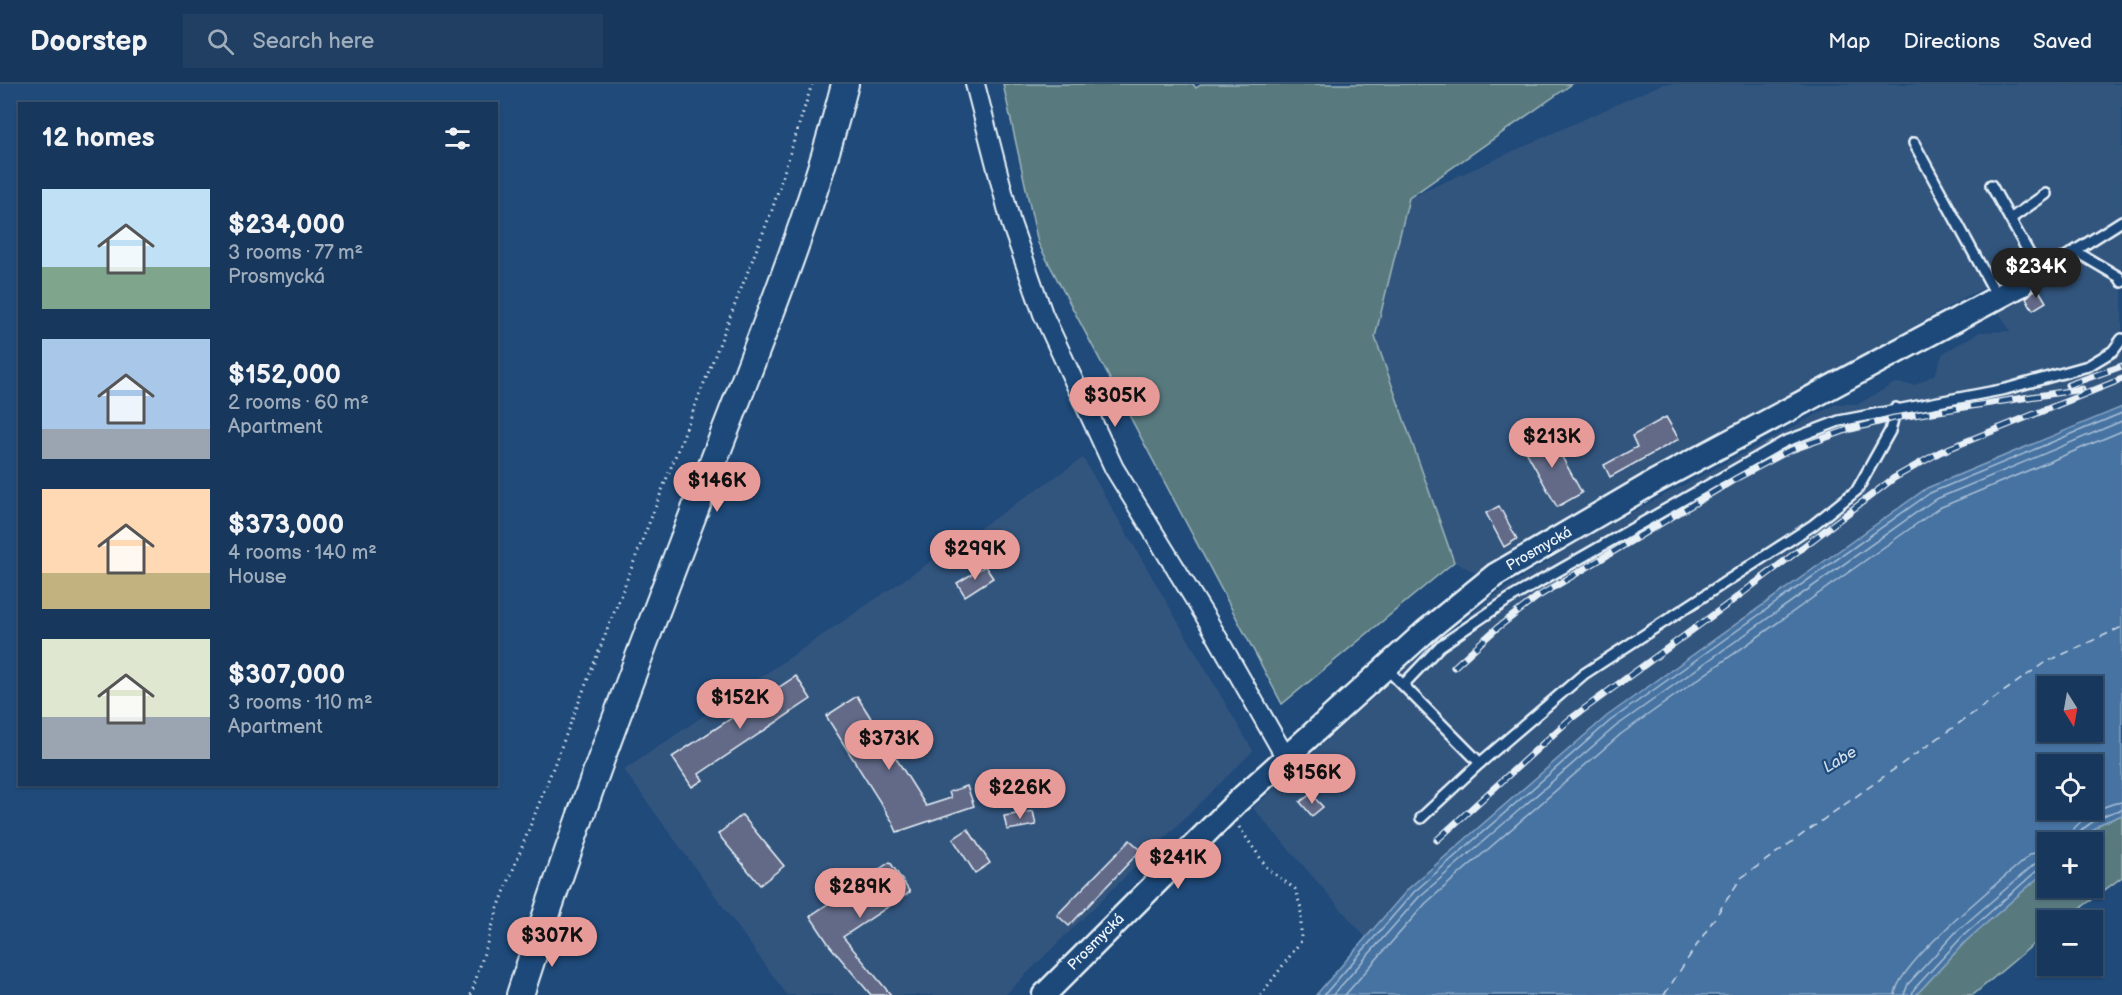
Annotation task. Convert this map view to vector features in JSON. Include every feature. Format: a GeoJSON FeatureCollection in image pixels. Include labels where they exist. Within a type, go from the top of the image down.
{"type":"FeatureCollection","features":[{"type":"Feature","properties":{"kind":"main road"},"geometry":{"type":"LineString","coordinates":[[520,995],[542,927],[658,605],[766,325],[817,179],[845,84]]}},
{"type":"Feature","properties":{"kind":"street"},"geometry":{"type":"LineString","coordinates":[[975,84],[1011,223],[1043,315],[1114,468],[1208,621],[1286,758]]}},
{"type":"Feature","properties":{"kind":"street","name":"Prosmycká"},"geometry":{"type":"LineString","coordinates":[[1044,995],[1238,801],[1426,631],[1495,575],[1654,482],[2020,285]]}},
{"type":"Feature","properties":{"kind":"lane"},"geometry":{"type":"LineString","coordinates":[[1914,143],[1998,298]]}},
{"type":"Feature","properties":{"kind":"lane"},"geometry":{"type":"LineString","coordinates":[[1991,186],[2040,273]]}},
{"type":"Feature","properties":{"kind":"lane"},"geometry":{"type":"LineString","coordinates":[[2010,219],[2046,194]]}},
{"type":"Feature","properties":{"kind":"lane","name":"Prosmycká"},"geometry":{"type":"LineString","coordinates":[[2020,285],[2122,221]]}},
{"type":"Feature","properties":{"kind":"lane"},"geometry":{"type":"LineString","coordinates":[[2074,251],[2119,277],[2122,282]]}},
{"type":"Feature","properties":{"kind":"lane"},"geometry":{"type":"LineString","coordinates":[[1403,685],[1440,646],[1509,599],[1729,471],[1784,442],[1839,421],[1896,408],[2006,389],[2088,366],[2113,351],[2122,339]]}},
{"type":"Feature","properties":{"kind":"lane"},"geometry":{"type":"LineString","coordinates":[[1421,818],[1480,763],[1584,674],[1813,525],[1857,490],[1890,431],[1896,408]]}},
{"type":"Feature","properties":{"kind":"lane"},"geometry":{"type":"LineString","coordinates":[[1386,668],[1480,763]]}},
{"type":"Feature","properties":{"kind":"path"},"geometry":{"type":"LineString","coordinates":[[471,995],[498,908],[772,210],[812,84]]}},
{"type":"Feature","properties":{"kind":"path"},"geometry":{"type":"LineString","coordinates":[[1238,801],[1238,826],[1268,869],[1295,889],[1301,908],[1301,941],[1262,995]]}},
{"type":"Feature","properties":{"kind":"shaded area"},"geometry":{"type":"Polygon","coordinates":[[[1662,84],[2122,84],[2122,407],[1927,488],[1799,581],[1409,888],[1366,938],[1253,808],[1408,666],[1495,595],[1591,534],[1836,404],[1858,404],[1895,383],[1915,385],[1935,374],[1943,353],[1980,332],[2010,331],[1998,311],[2016,297],[2005,278],[1969,295],[1479,574],[1454,562],[1375,336],[1409,198],[1662,84]]]}},
{"type":"Feature","properties":{"kind":"shaded area"},"geometry":{"type":"Polygon","coordinates":[[[1083,458],[1253,751],[1005,995],[787,995],[624,770],[1083,458]]]}},
{"type":"Feature","properties":{"kind":"green space"},"geometry":{"type":"Polygon","coordinates":[[[1003,84],[1193,84],[1196,88],[1202,84],[1572,84],[1409,198],[1375,337],[1454,562],[1282,704],[1038,243],[1003,84]]]}},
{"type":"Feature","properties":{"kind":"green space"},"geometry":{"type":"Polygon","coordinates":[[[2122,815],[2122,877],[2103,891],[2103,832],[2091,832],[2100,824],[2122,815]]]}},
{"type":"Feature","properties":{"kind":"green space"},"geometry":{"type":"Polygon","coordinates":[[[2037,879],[2037,898],[2094,898],[2078,910],[2037,910],[2037,941],[1973,995],[1916,995],[1966,941],[2037,879]]]}},
{"type":"Feature","properties":{"kind":"water","name":"Labe"},"geometry":{"type":"Polygon","coordinates":[[[2122,407],[2122,815],[2100,824],[2091,832],[2037,832],[2037,879],[1966,941],[1916,995],[1316,995],[1409,888],[1607,716],[1927,488],[2122,407]]]}},
{"type":"Feature","properties":{"kind":"building"},"geometry":{"type":"Polygon","coordinates":[[[2037,287],[2046,302],[2033,310],[2026,298],[2037,287]]]}},
{"type":"Feature","properties":{"kind":"building"},"geometry":{"type":"Polygon","coordinates":[[[1666,417],[1679,439],[1610,477],[1604,465],[1637,447],[1632,436],[1666,417]]]}},
{"type":"Feature","properties":{"kind":"building"},"geometry":{"type":"Polygon","coordinates":[[[1547,430],[1582,493],[1557,507],[1522,444],[1547,430]]]}},
{"type":"Feature","properties":{"kind":"building"},"geometry":{"type":"Polygon","coordinates":[[[1499,506],[1517,539],[1504,547],[1486,513],[1499,506]]]}},
{"type":"Feature","properties":{"kind":"building"},"geometry":{"type":"Polygon","coordinates":[[[985,566],[993,578],[965,596],[957,583],[985,566]]]}},
{"type":"Feature","properties":{"kind":"building"},"geometry":{"type":"Polygon","coordinates":[[[796,676],[811,699],[699,774],[703,780],[692,787],[672,757],[796,676]]]}},
{"type":"Feature","properties":{"kind":"building"},"geometry":{"type":"Polygon","coordinates":[[[857,696],[926,806],[951,798],[949,792],[967,786],[974,806],[897,832],[826,716],[857,696]]]}},
{"type":"Feature","properties":{"kind":"building"},"geometry":{"type":"Polygon","coordinates":[[[1311,794],[1323,807],[1312,816],[1300,802],[1311,794]]]}},
{"type":"Feature","properties":{"kind":"building"},"geometry":{"type":"Polygon","coordinates":[[[1033,811],[1036,825],[1007,830],[1004,816],[1033,811]]]}},
{"type":"Feature","properties":{"kind":"building"},"geometry":{"type":"Polygon","coordinates":[[[742,815],[784,866],[760,885],[718,834],[742,815]]]}},
{"type":"Feature","properties":{"kind":"building"},"geometry":{"type":"Polygon","coordinates":[[[968,829],[990,863],[975,873],[953,839],[968,829]]]}},
{"type":"Feature","properties":{"kind":"building"},"geometry":{"type":"Polygon","coordinates":[[[1130,840],[1141,850],[1069,926],[1057,915],[1130,840]]]}},
{"type":"Feature","properties":{"kind":"building"},"geometry":{"type":"Polygon","coordinates":[[[890,862],[910,892],[843,937],[891,995],[871,995],[830,946],[810,916],[890,862]]]}},
{"type":"Feature","properties":{"kind":"ferry route"},"geometry":{"type":"LineString","coordinates":[[1664,995],[1741,878],[2044,663],[2122,627]]}},
{"type":"Feature","properties":{"kind":"railway"},"geometry":{"type":"LineString","coordinates":[[2068,385],[2122,366]]}},
{"type":"Feature","properties":{"kind":"railway"},"geometry":{"type":"LineString","coordinates":[[1437,840],[1569,720],[1728,604],[1894,478],[1940,452],[2122,379]]}},
{"type":"Feature","properties":{"kind":"railway"},"geometry":{"type":"LineString","coordinates":[[1454,667],[1497,628],[1537,597],[1737,478],[1788,451],[1847,430],[1894,418],[2082,389]]}}]}
